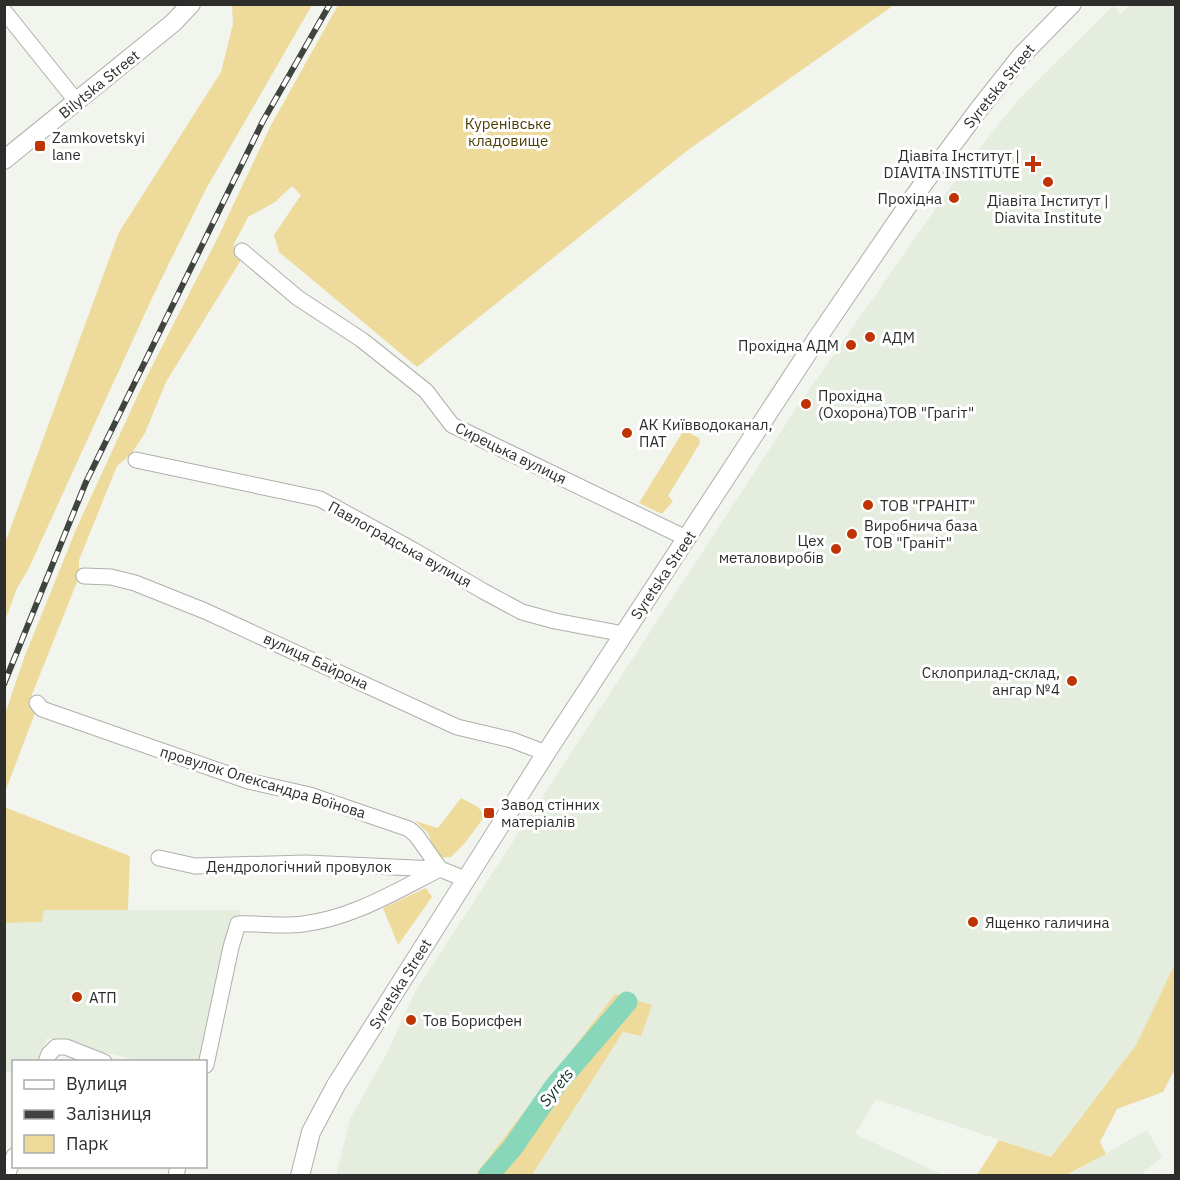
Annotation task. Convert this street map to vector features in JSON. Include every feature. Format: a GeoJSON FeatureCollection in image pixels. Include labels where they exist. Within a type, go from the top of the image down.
{"type":"FeatureCollection","features":[{"type":"Feature","properties":{"kind":"main road","name":"Bilytska Street"},"geometry":{"type":"LineString","coordinates":[[4,160],[173,23],[190,4]]}},
{"type":"Feature","properties":{"kind":"main road","name":"Syretska Street"},"geometry":{"type":"LineString","coordinates":[[300,1176],[311,1132],[322,1109],[465,879],[816,340],[915,195],[979,109],[1021,56],[1072,4]]}},
{"type":"Feature","properties":{"kind":"street"},"geometry":{"type":"LineString","coordinates":[[4,11],[77,102]]}},
{"type":"Feature","properties":{"kind":"street","name":"Сирецька вулиця"},"geometry":{"type":"LineString","coordinates":[[242,251],[298,298],[362,340],[426,391],[452,425],[688,539]]}},
{"type":"Feature","properties":{"kind":"street","name":"Павлоградська вулиця"},"geometry":{"type":"LineString","coordinates":[[136,460],[320,499],[522,612],[555,621],[624,634]]}},
{"type":"Feature","properties":{"kind":"street","name":"вулиця Байрона"},"geometry":{"type":"LineString","coordinates":[[84,576],[111,577],[135,583],[205,611],[457,727],[512,740],[546,753]]}},
{"type":"Feature","properties":{"kind":"street","name":"провулок Олександра Воїнова"},"geometry":{"type":"LineString","coordinates":[[37,704],[42,709],[248,781],[310,795],[409,829],[416,835],[440,869]]}},
{"type":"Feature","properties":{"kind":"street","name":"Дендрологічний провулок"},"geometry":{"type":"LineString","coordinates":[[159,858],[195,866],[306,863],[440,869]]}},
{"type":"Feature","properties":{"kind":"street"},"geometry":{"type":"LineString","coordinates":[[207,1060],[238,924],[300,925],[328,921],[355,912],[440,869],[465,879]]}},
{"type":"Feature","properties":{"kind":"street"},"geometry":{"type":"LineString","coordinates":[[47,1060],[56,1047],[66,1047],[100,1060]]}},
{"type":"Feature","properties":{"kind":"street"},"geometry":{"type":"LineString","coordinates":[[7,1176],[12,1162]]}},
{"type":"Feature","properties":{"kind":"shaded area"},"geometry":{"type":"Polygon","coordinates":[[[1130,5],[1175,5],[1176,964],[1136,1045],[1051,1157],[876,1099],[855,1134],[943,1175],[532,1175],[623,1032],[642,1036],[615,994],[475,1175],[336,1176],[350,1119],[387,1053],[416,990],[797,407],[962,171],[1017,101],[1113,6],[1121,14],[1130,5]]]}},
{"type":"Feature","properties":{"kind":"shaded area"},"geometry":{"type":"Polygon","coordinates":[[[43,910],[241,910],[203,1060],[135,1060],[47,1038],[39,1060],[12,1060],[12,1073],[5,1071],[5,923],[42,922],[43,910]]]}},
{"type":"Feature","properties":{"kind":"shaded area"},"geometry":{"type":"Polygon","coordinates":[[[1147,1130],[1162,1157],[1140,1175],[1066,1176],[1147,1130]]]}},
{"type":"Feature","properties":{"kind":"green space"},"geometry":{"type":"Polygon","coordinates":[[[232,5],[312,5],[206,189],[153,296],[27,572],[17,588],[5,621],[5,543],[119,232],[221,72],[233,24],[232,5]]]}},
{"type":"Feature","properties":{"kind":"green space","name":"Куренівське кладовище"},"geometry":{"type":"Polygon","coordinates":[[[338,5],[894,5],[688,150],[417,367],[279,252],[274,235],[301,195],[292,186],[275,202],[248,217],[234,244],[236,257],[241,260],[166,382],[145,433],[132,453],[117,466],[79,560],[79,577],[31,697],[35,713],[5,792],[5,714],[24,658],[77,527],[144,382],[219,235],[270,127],[338,5]]]}},
{"type":"Feature","properties":{"kind":"green space"},"geometry":{"type":"Polygon","coordinates":[[[684,430],[699,438],[700,443],[668,496],[673,501],[662,514],[639,503],[684,430]]]}},
{"type":"Feature","properties":{"kind":"green space"},"geometry":{"type":"Polygon","coordinates":[[[461,798],[478,807],[485,816],[451,857],[437,858],[428,833],[415,821],[438,828],[461,798]]]}},
{"type":"Feature","properties":{"kind":"green space"},"geometry":{"type":"Polygon","coordinates":[[[4,807],[130,856],[128,910],[44,910],[42,922],[5,923],[4,807]]]}},
{"type":"Feature","properties":{"kind":"green space"},"geometry":{"type":"Polygon","coordinates":[[[426,888],[432,897],[398,945],[383,908],[426,888]]]}},
{"type":"Feature","properties":{"kind":"green space"},"geometry":{"type":"Polygon","coordinates":[[[1175,964],[1175,1069],[1163,1092],[1117,1109],[1100,1142],[1106,1154],[1066,1175],[977,1175],[999,1140],[1051,1157],[1136,1045],[1175,964]]]}},
{"type":"Feature","properties":{"kind":"green space"},"geometry":{"type":"Polygon","coordinates":[[[615,994],[652,1005],[641,1036],[623,1032],[532,1175],[475,1175],[615,994]]]}},
{"type":"Feature","properties":{"kind":"waterway","name":"Syrets"},"geometry":{"type":"LineString","coordinates":[[488,1176],[513,1147],[555,1086],[627,1002]]}},
{"type":"Feature","properties":{"kind":"railway"},"geometry":{"type":"LineString","coordinates":[[4,684],[86,482],[263,121],[330,4]]}},
{"type":"Feature","properties":{"kind":"place","name":"Zamkovetskyi lane"},"geometry":{"type":"Point","coordinates":[40,146]}},
{"type":"Feature","properties":{"kind":"place","name":"Діавіта Інститут | DIAVITA INSTITUTE"},"geometry":{"type":"Point","coordinates":[1033,164]}},
{"type":"Feature","properties":{"kind":"place","name":"Діавіта Інститут | Diavita Institute"},"geometry":{"type":"Point","coordinates":[1048,182]}},
{"type":"Feature","properties":{"kind":"place","name":"Прохідна"},"geometry":{"type":"Point","coordinates":[954,198]}},
{"type":"Feature","properties":{"kind":"place","name":"АДМ"},"geometry":{"type":"Point","coordinates":[870,337]}},
{"type":"Feature","properties":{"kind":"place","name":"Прохідна АДМ"},"geometry":{"type":"Point","coordinates":[851,345]}},
{"type":"Feature","properties":{"kind":"place","name":"Прохідна (Охорона)ТОВ \"Грагіт\""},"geometry":{"type":"Point","coordinates":[806,404]}},
{"type":"Feature","properties":{"kind":"place","name":"АК Київводоканал, ПАТ"},"geometry":{"type":"Point","coordinates":[627,433]}},
{"type":"Feature","properties":{"kind":"place","name":"ТОВ \"ГРАНІТ\""},"geometry":{"type":"Point","coordinates":[868,505]}},
{"type":"Feature","properties":{"kind":"place","name":"Виробнича база ТОВ \"Граніт\""},"geometry":{"type":"Point","coordinates":[852,534]}},
{"type":"Feature","properties":{"kind":"place","name":"Цех металовиробів"},"geometry":{"type":"Point","coordinates":[836,549]}},
{"type":"Feature","properties":{"kind":"place","name":"Склоприлад-склад, ангар №4"},"geometry":{"type":"Point","coordinates":[1072,681]}},
{"type":"Feature","properties":{"kind":"place","name":"Завод стінних матеріалів"},"geometry":{"type":"Point","coordinates":[489,813]}},
{"type":"Feature","properties":{"kind":"place","name":"Ященко галичина"},"geometry":{"type":"Point","coordinates":[973,922]}},
{"type":"Feature","properties":{"kind":"place","name":"АТП"},"geometry":{"type":"Point","coordinates":[77,997]}},
{"type":"Feature","properties":{"kind":"place","name":"Тов Борисфен"},"geometry":{"type":"Point","coordinates":[411,1020]}}]}
